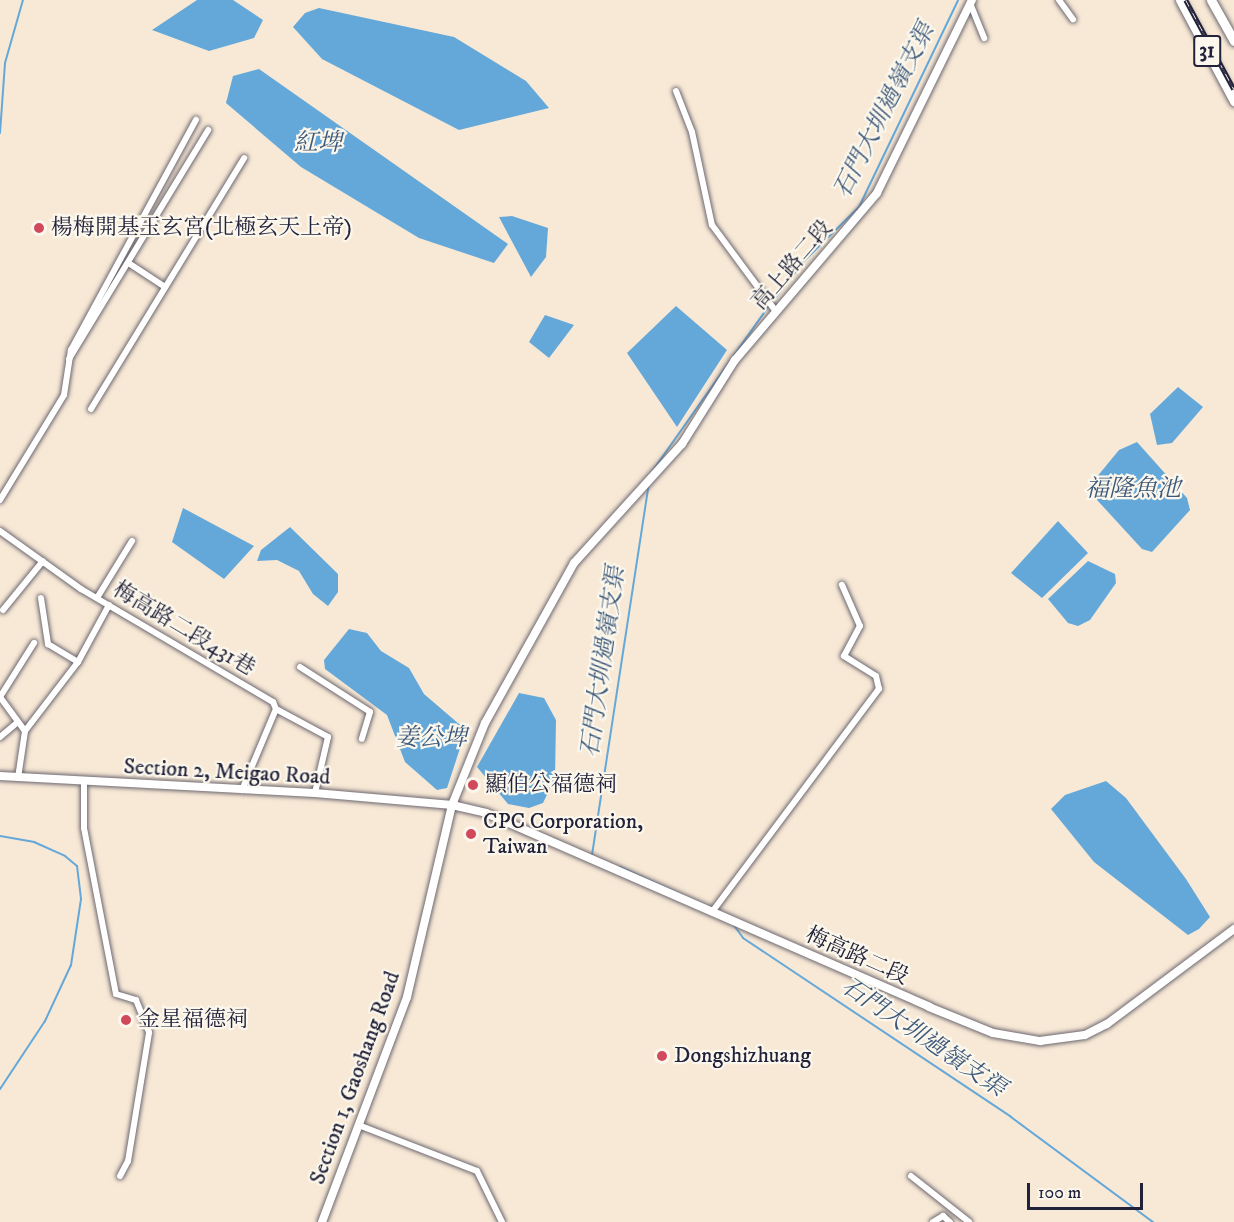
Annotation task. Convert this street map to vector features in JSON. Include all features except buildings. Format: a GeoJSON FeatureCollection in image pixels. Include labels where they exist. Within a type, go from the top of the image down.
{"type":"FeatureCollection","features":[{"type":"Feature","properties":{"kind":"main road","name":"31"},"geometry":{"type":"LineString","coordinates":[[1180,0],[1234,101]]}},
{"type":"Feature","properties":{"kind":"main road","name":"31"},"geometry":{"type":"LineString","coordinates":[[1211,0],[1234,41]]}},
{"type":"Feature","properties":{"kind":"street"},"geometry":{"type":"LineString","coordinates":[[1059,0],[1073,19]]}},
{"type":"Feature","properties":{"kind":"street"},"geometry":{"type":"LineString","coordinates":[[971,1],[984,38]]}},
{"type":"Feature","properties":{"kind":"street","name":"高上路二段"},"geometry":{"type":"LineString","coordinates":[[649,480],[682,444],[735,360],[774,309],[877,193],[971,1]]}},
{"type":"Feature","properties":{"kind":"street"},"geometry":{"type":"LineString","coordinates":[[676,91],[692,132],[712,225],[774,309]]}},
{"type":"Feature","properties":{"kind":"street"},"geometry":{"type":"LineString","coordinates":[[0,500],[64,395],[69,359],[196,120]]}},
{"type":"Feature","properties":{"kind":"street"},"geometry":{"type":"LineString","coordinates":[[69,359],[130,264],[208,130]]}},
{"type":"Feature","properties":{"kind":"street"},"geometry":{"type":"LineString","coordinates":[[91,409],[244,158]]}},
{"type":"Feature","properties":{"kind":"street"},"geometry":{"type":"LineString","coordinates":[[130,264],[165,287]]}},
{"type":"Feature","properties":{"kind":"street","name":"Section 1, Gaoshang Road"},"geometry":{"type":"LineString","coordinates":[[322,1222],[361,1126],[407,997],[452,805],[485,723],[554,595],[574,563],[649,480]]}},
{"type":"Feature","properties":{"kind":"street","name":"梅高路二段431巷"},"geometry":{"type":"LineString","coordinates":[[0,531],[109,605],[276,709],[328,737],[315,793]]}},
{"type":"Feature","properties":{"kind":"street"},"geometry":{"type":"LineString","coordinates":[[98,598],[132,541]]}},
{"type":"Feature","properties":{"kind":"street"},"geometry":{"type":"LineString","coordinates":[[3,610],[43,561]]}},
{"type":"Feature","properties":{"kind":"street"},"geometry":{"type":"LineString","coordinates":[[712,912],[879,689],[876,676],[844,656],[860,626],[842,585]]}},
{"type":"Feature","properties":{"kind":"street"},"geometry":{"type":"LineString","coordinates":[[41,598],[48,644],[78,662]]}},
{"type":"Feature","properties":{"kind":"street"},"geometry":{"type":"LineString","coordinates":[[18,777],[25,730],[78,662],[109,605]]}},
{"type":"Feature","properties":{"kind":"street"},"geometry":{"type":"LineString","coordinates":[[25,730],[0,697],[34,643]]}},
{"type":"Feature","properties":{"kind":"street"},"geometry":{"type":"LineString","coordinates":[[300,667],[370,712],[362,739]]}},
{"type":"Feature","properties":{"kind":"street"},"geometry":{"type":"LineString","coordinates":[[242,790],[276,709]]}},
{"type":"Feature","properties":{"kind":"street"},"geometry":{"type":"LineString","coordinates":[[0,737],[18,722]]}},
{"type":"Feature","properties":{"kind":"street","name":"Section 2, Meigao Road"},"geometry":{"type":"LineString","coordinates":[[0,776],[84,783],[315,793],[452,805]]}},
{"type":"Feature","properties":{"kind":"street"},"geometry":{"type":"LineString","coordinates":[[84,783],[84,828],[116,994],[132,996],[149,1033],[128,1161],[120,1176]]}},
{"type":"Feature","properties":{"kind":"street","name":"梅高路二段"},"geometry":{"type":"LineString","coordinates":[[452,805],[486,813],[993,1033],[1040,1041],[1085,1035],[1107,1024],[1233,931]]}},
{"type":"Feature","properties":{"kind":"street"},"geometry":{"type":"LineString","coordinates":[[361,1126],[477,1171],[502,1222]]}},
{"type":"Feature","properties":{"kind":"street"},"geometry":{"type":"LineString","coordinates":[[911,1176],[969,1222]]}},
{"type":"Feature","properties":{"kind":"street"},"geometry":{"type":"LineString","coordinates":[[933,1222],[943,1216],[950,1222]]}},
{"type":"Feature","properties":{"kind":"water"},"geometry":{"type":"Polygon","coordinates":[[[197,0],[233,0],[263,20],[254,38],[209,51],[152,30],[197,0]]]}},
{"type":"Feature","properties":{"kind":"water","name":"紅埤"},"geometry":{"type":"Polygon","coordinates":[[[319,8],[454,37],[526,81],[549,108],[459,130],[322,59],[293,27],[305,13],[319,8]]]}},
{"type":"Feature","properties":{"kind":"water","name":"紅埤"},"geometry":{"type":"Polygon","coordinates":[[[259,69],[508,244],[494,263],[419,238],[301,167],[226,103],[233,76],[259,69]]]}},
{"type":"Feature","properties":{"kind":"water"},"geometry":{"type":"Polygon","coordinates":[[[512,216],[548,228],[546,257],[531,277],[499,217],[512,216]]]}},
{"type":"Feature","properties":{"kind":"water"},"geometry":{"type":"Polygon","coordinates":[[[676,306],[727,350],[677,427],[627,353],[676,306]]]}},
{"type":"Feature","properties":{"kind":"water"},"geometry":{"type":"Polygon","coordinates":[[[545,315],[574,325],[549,358],[529,342],[545,315]]]}},
{"type":"Feature","properties":{"kind":"water"},"geometry":{"type":"Polygon","coordinates":[[[1178,387],[1203,407],[1172,443],[1157,445],[1150,414],[1178,387]]]}},
{"type":"Feature","properties":{"kind":"water","name":"福隆魚池"},"geometry":{"type":"Polygon","coordinates":[[[1137,442],[1187,498],[1190,510],[1152,552],[1142,549],[1087,489],[1119,450],[1137,442]]]}},
{"type":"Feature","properties":{"kind":"water"},"geometry":{"type":"Polygon","coordinates":[[[183,508],[254,546],[224,579],[172,542],[183,508]]]}},
{"type":"Feature","properties":{"kind":"water"},"geometry":{"type":"Polygon","coordinates":[[[1058,521],[1088,553],[1042,598],[1011,573],[1058,521]]]}},
{"type":"Feature","properties":{"kind":"water"},"geometry":{"type":"Polygon","coordinates":[[[290,527],[338,574],[338,592],[328,606],[313,594],[299,571],[277,560],[257,561],[261,550],[290,527]]]}},
{"type":"Feature","properties":{"kind":"water"},"geometry":{"type":"Polygon","coordinates":[[[1088,561],[1115,574],[1116,583],[1090,620],[1078,626],[1068,623],[1048,599],[1088,561]]]}},
{"type":"Feature","properties":{"kind":"water","name":"姜公埤"},"geometry":{"type":"Polygon","coordinates":[[[349,629],[367,633],[381,651],[409,668],[424,694],[466,730],[447,788],[437,790],[405,762],[387,715],[325,669],[324,660],[349,629]]]}},
{"type":"Feature","properties":{"kind":"water","name":"姜公埤"},"geometry":{"type":"Polygon","coordinates":[[[519,693],[544,698],[556,720],[555,778],[543,803],[529,808],[508,804],[477,767],[519,693]]]}},
{"type":"Feature","properties":{"kind":"water"},"geometry":{"type":"Polygon","coordinates":[[[1106,781],[1126,798],[1186,879],[1210,917],[1199,929],[1188,935],[1094,862],[1051,809],[1065,795],[1106,781]]]}},
{"type":"Feature","properties":{"kind":"waterway"},"geometry":{"type":"LineString","coordinates":[[0,133],[5,63],[23,0]]}},
{"type":"Feature","properties":{"kind":"waterway","name":"石門大圳過嶺支渠"},"geometry":{"type":"LineString","coordinates":[[772,302],[804,261],[859,207],[958,0]]}},
{"type":"Feature","properties":{"kind":"waterway","name":"石門大圳過嶺支渠"},"geometry":{"type":"LineString","coordinates":[[651,473],[769,306]]}},
{"type":"Feature","properties":{"kind":"waterway","name":"石門大圳過嶺支渠"},"geometry":{"type":"LineString","coordinates":[[592,855],[648,487]]}},
{"type":"Feature","properties":{"kind":"waterway"},"geometry":{"type":"LineString","coordinates":[[0,836],[34,842],[65,856],[77,866],[81,899],[71,965],[45,1021],[0,1089]]}},
{"type":"Feature","properties":{"kind":"waterway","name":"石門大圳過嶺支渠"},"geometry":{"type":"LineString","coordinates":[[620,867],[726,915]]}},
{"type":"Feature","properties":{"kind":"waterway","name":"石門大圳過嶺支渠"},"geometry":{"type":"LineString","coordinates":[[733,924],[743,938],[1011,1117],[1153,1222]]}},
{"type":"Feature","properties":{"kind":"railway"},"geometry":{"type":"LineString","coordinates":[[1186,0],[1234,89]]}},
{"type":"Feature","properties":{"kind":"place","name":"楊梅開基玉玄宮(北極玄天上帝)"},"geometry":{"type":"Point","coordinates":[39,228]}},
{"type":"Feature","properties":{"kind":"place","name":"顯伯公福德祠"},"geometry":{"type":"Point","coordinates":[473,785]}},
{"type":"Feature","properties":{"kind":"place","name":"CPC Corporation, Taiwan"},"geometry":{"type":"Point","coordinates":[471,834]}},
{"type":"Feature","properties":{"kind":"place","name":"金星福德祠"},"geometry":{"type":"Point","coordinates":[126,1020]}},
{"type":"Feature","properties":{"kind":"place","name":"Dongshizhuang"},"geometry":{"type":"Point","coordinates":[662,1056]}}]}
